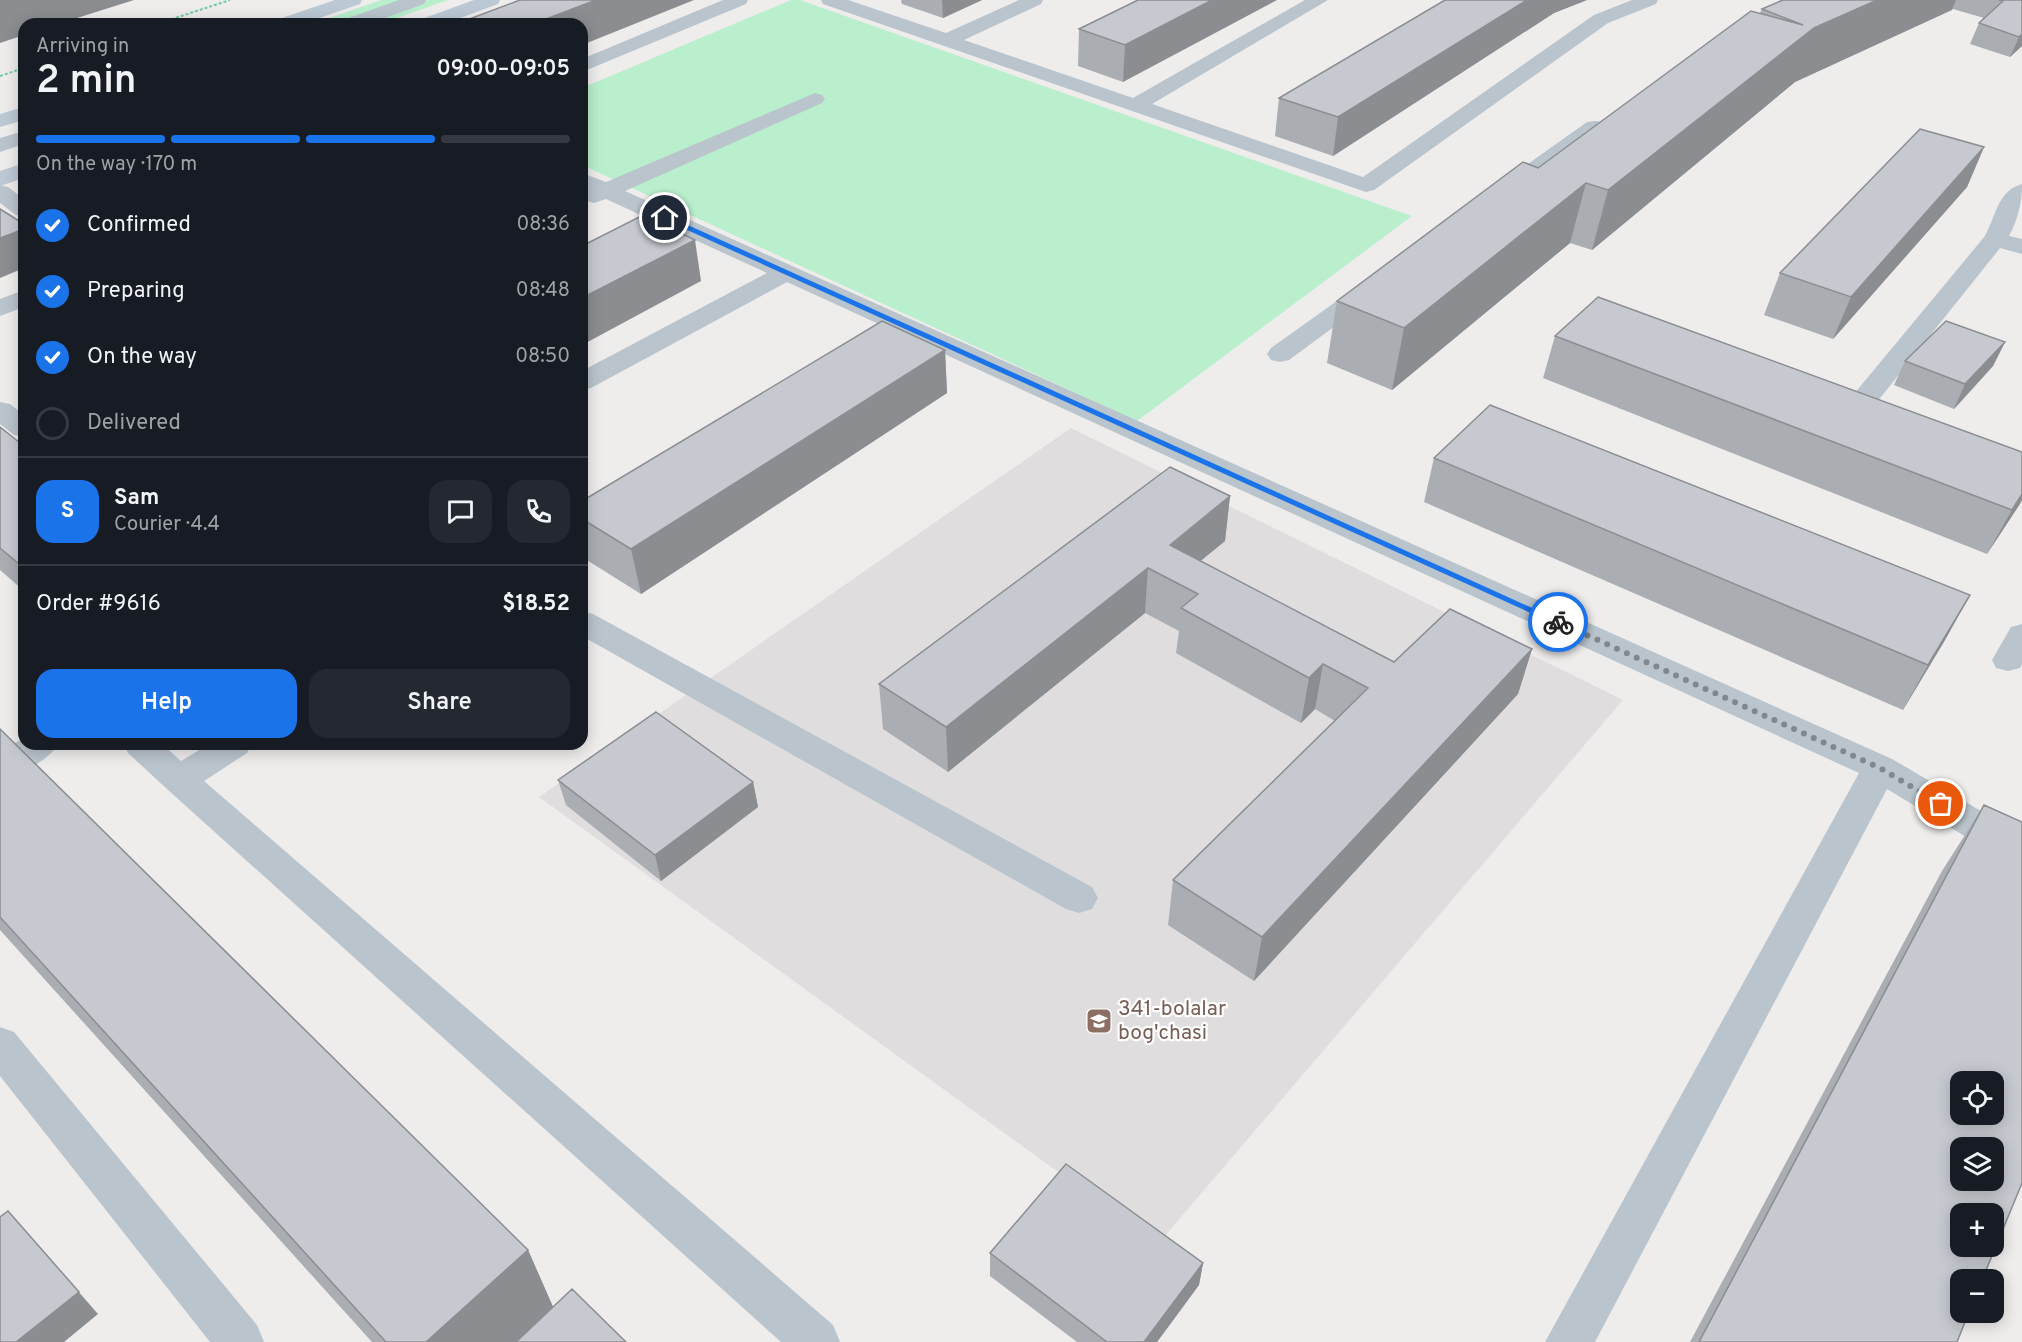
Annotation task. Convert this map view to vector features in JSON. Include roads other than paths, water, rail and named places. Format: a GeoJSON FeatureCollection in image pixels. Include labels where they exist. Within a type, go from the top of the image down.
{"type":"FeatureCollection","features":[{"type":"Feature","properties":{"kind":"main road"},"geometry":{"type":"LineString","coordinates":[[300,18],[353,0]]}},
{"type":"Feature","properties":{"kind":"main road"},"geometry":{"type":"LineString","coordinates":[[442,18],[491,0]]}},
{"type":"Feature","properties":{"kind":"main road"},"geometry":{"type":"LineString","coordinates":[[0,121],[18,114]]}},
{"type":"Feature","properties":{"kind":"main road"},"geometry":{"type":"LineString","coordinates":[[0,179],[18,172]]}},
{"type":"Feature","properties":{"kind":"street"},"geometry":{"type":"LineString","coordinates":[[367,18],[417,0]]}},
{"type":"Feature","properties":{"kind":"street"},"geometry":{"type":"LineString","coordinates":[[588,63],[739,0]]}},
{"type":"Feature","properties":{"kind":"street"},"geometry":{"type":"LineString","coordinates":[[830,0],[1366,185],[1601,19],[1649,0]]}},
{"type":"Feature","properties":{"kind":"street"},"geometry":{"type":"LineString","coordinates":[[947,40],[1035,0]]}},
{"type":"Feature","properties":{"kind":"street"},"geometry":{"type":"LineString","coordinates":[[1136,105],[1319,0]]}},
{"type":"Feature","properties":{"kind":"street"},"geometry":{"type":"LineString","coordinates":[[590,191],[814,99]]}},
{"type":"Feature","properties":{"kind":"street"},"geometry":{"type":"LineString","coordinates":[[1483,207],[1608,118]]}},
{"type":"Feature","properties":{"kind":"street"},"geometry":{"type":"LineString","coordinates":[[0,145],[18,139]]}},
{"type":"Feature","properties":{"kind":"street"},"geometry":{"type":"LineString","coordinates":[[590,191],[786,273],[1880,768],[2022,853]]}},
{"type":"Feature","properties":{"kind":"street"},"geometry":{"type":"LineString","coordinates":[[1859,406],[1995,239],[2002,227],[2005,212],[2022,191]]}},
{"type":"Feature","properties":{"kind":"street"},"geometry":{"type":"LineString","coordinates":[[0,192],[18,206]]}},
{"type":"Feature","properties":{"kind":"street"},"geometry":{"type":"LineString","coordinates":[[1995,239],[2022,247]]}},
{"type":"Feature","properties":{"kind":"street"},"geometry":{"type":"LineString","coordinates":[[588,379],[786,273]]}},
{"type":"Feature","properties":{"kind":"street"},"geometry":{"type":"LineString","coordinates":[[1280,354],[1391,273]]}},
{"type":"Feature","properties":{"kind":"street"},"geometry":{"type":"LineString","coordinates":[[0,308],[18,300]]}},
{"type":"Feature","properties":{"kind":"street"},"geometry":{"type":"LineString","coordinates":[[873,344],[904,326]]}},
{"type":"Feature","properties":{"kind":"street"},"geometry":{"type":"LineString","coordinates":[[0,410],[18,424]]}},
{"type":"Feature","properties":{"kind":"street"},"geometry":{"type":"LineString","coordinates":[[588,625],[1079,898]]}},
{"type":"Feature","properties":{"kind":"street"},"geometry":{"type":"LineString","coordinates":[[0,767],[30,750]]}},
{"type":"Feature","properties":{"kind":"street"},"geometry":{"type":"LineString","coordinates":[[146,750],[816,1342]]}},
{"type":"Feature","properties":{"kind":"street"},"geometry":{"type":"LineString","coordinates":[[179,780],[226,750]]}},
{"type":"Feature","properties":{"kind":"street"},"geometry":{"type":"LineString","coordinates":[[1569,1342],[1880,768]]}},
{"type":"Feature","properties":{"kind":"street"},"geometry":{"type":"LineString","coordinates":[[0,1045],[240,1342]]}},
{"type":"Feature","properties":{"kind":"place","name":"341-bolalar bog'chasi"},"geometry":{"type":"Point","coordinates":[1099,1021]}}]}
